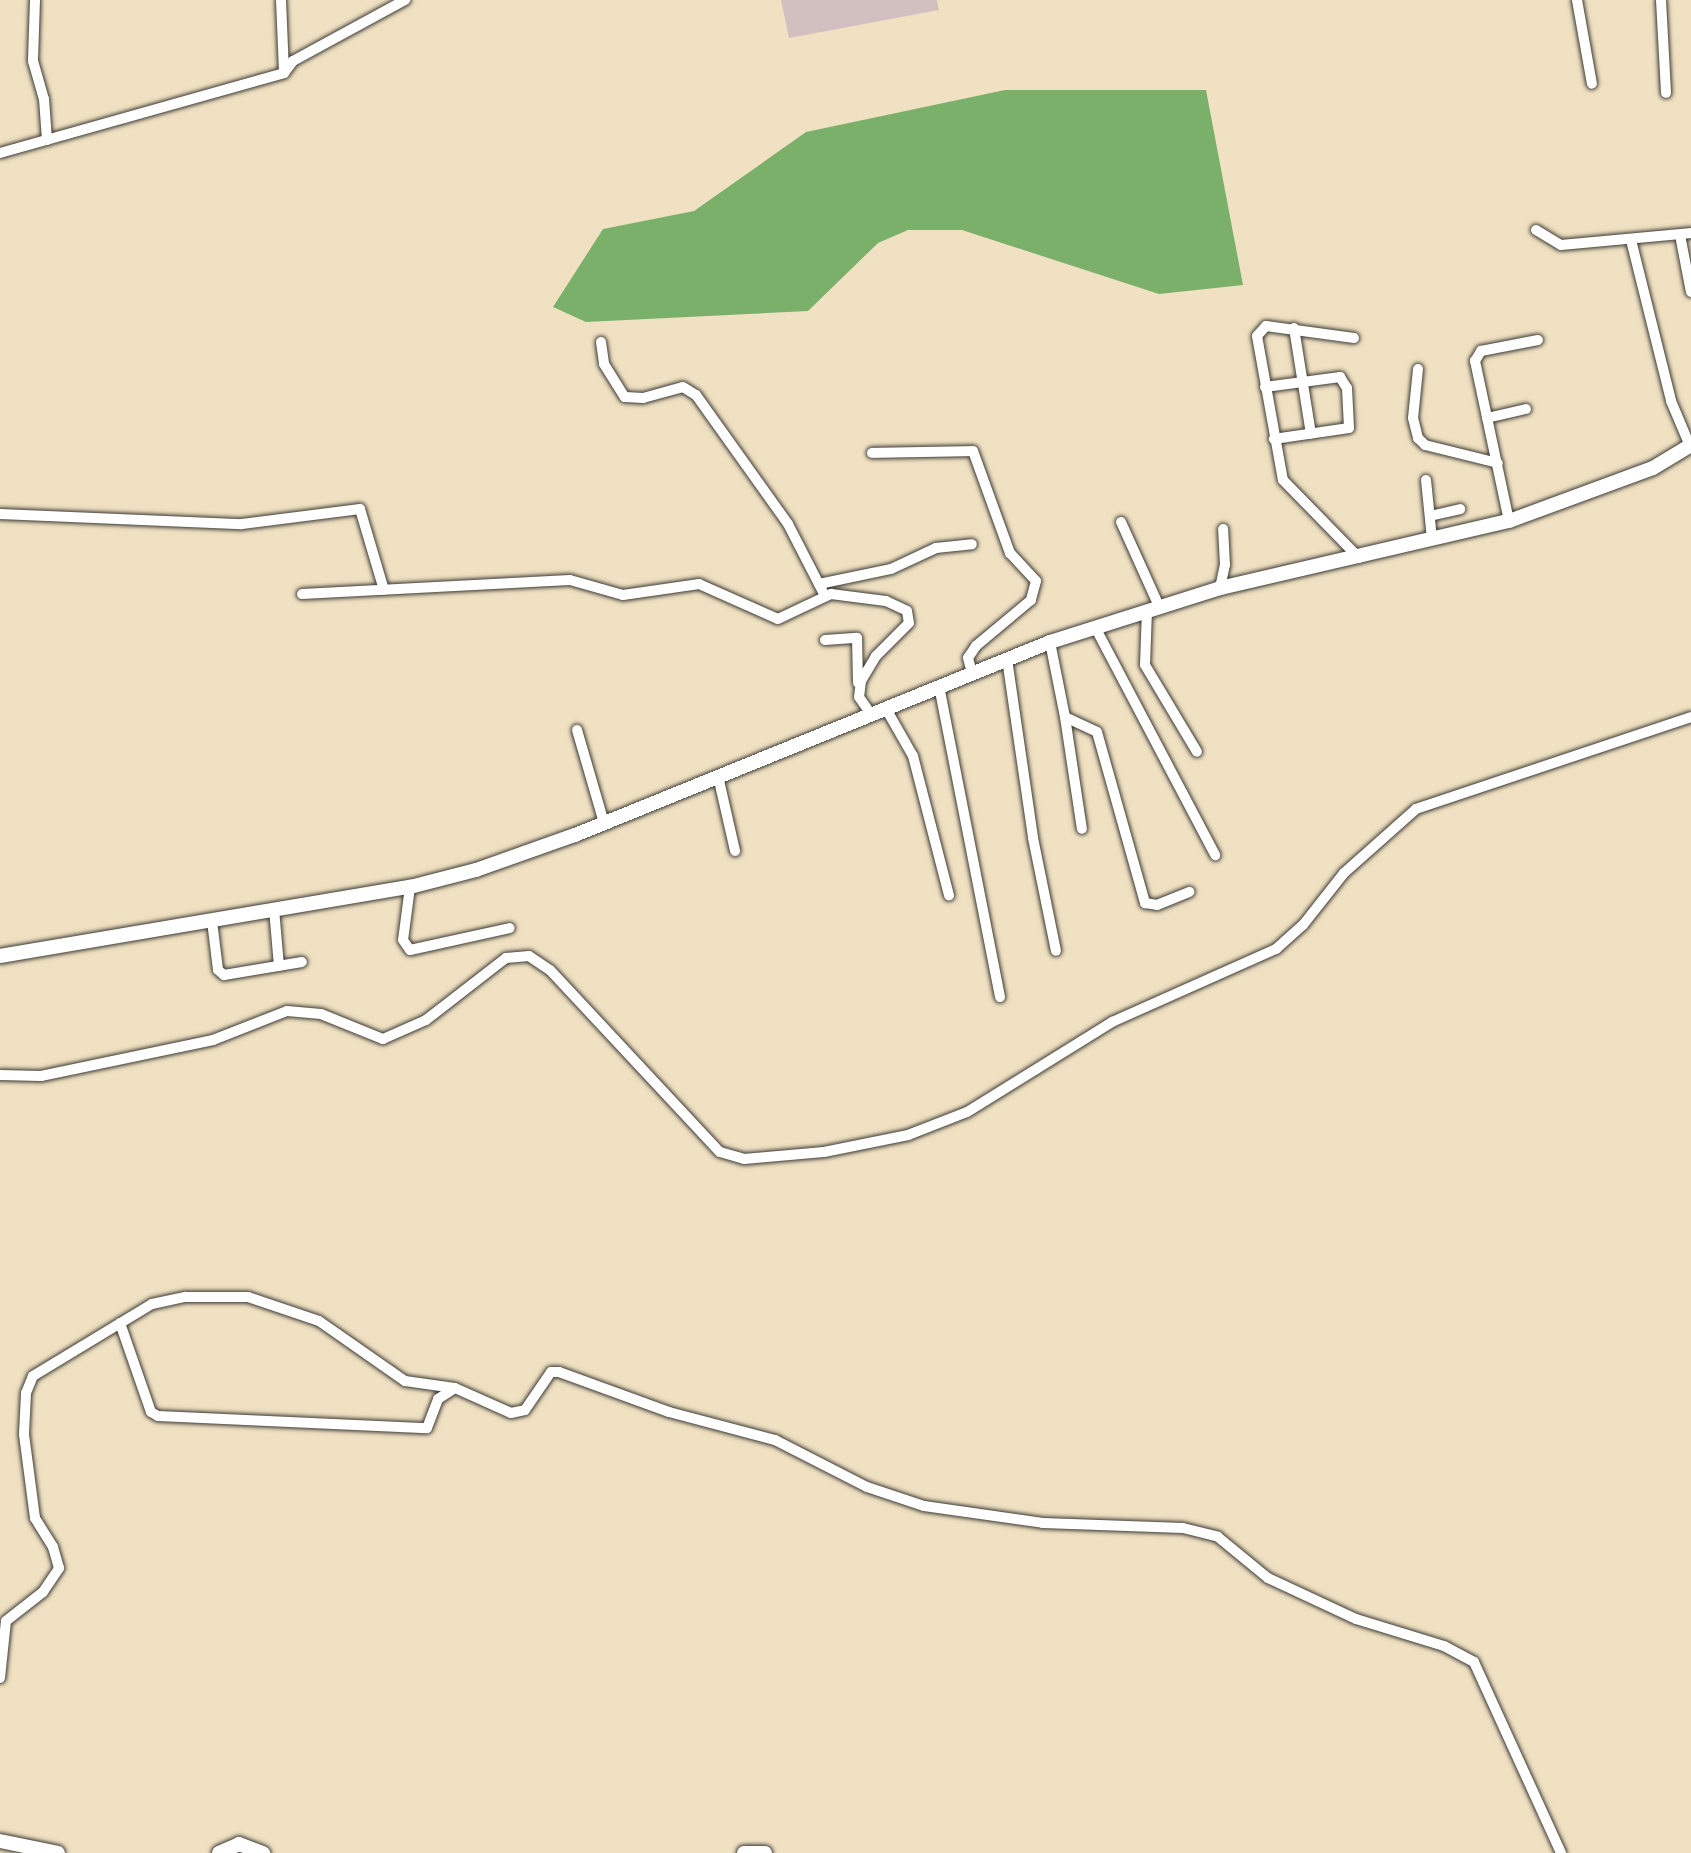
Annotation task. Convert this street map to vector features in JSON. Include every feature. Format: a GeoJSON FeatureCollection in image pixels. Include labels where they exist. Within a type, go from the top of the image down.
{"type":"FeatureCollection","features":[{"type":"Feature","properties":{"kind":"main road"},"geometry":{"type":"LineString","coordinates":[[0,956],[410,887],[604,823],[1050,642],[1220,588],[1509,521],[1653,468],[1690,446]]}},
{"type":"Feature","properties":{"kind":"main road"},"geometry":{"type":"LineString","coordinates":[[0,1841],[58,1853]]}},
{"type":"Feature","properties":{"kind":"main road"},"geometry":{"type":"LineString","coordinates":[[219,1853],[239,1844],[263,1853]]}},
{"type":"Feature","properties":{"kind":"main road"},"geometry":{"type":"LineString","coordinates":[[744,1853],[765,1853]]}},
{"type":"Feature","properties":{"kind":"street"},"geometry":{"type":"LineString","coordinates":[[35,0],[33,61],[44,99],[47,140]]}},
{"type":"Feature","properties":{"kind":"street"},"geometry":{"type":"LineString","coordinates":[[281,0],[284,73]]}},
{"type":"Feature","properties":{"kind":"street"},"geometry":{"type":"LineString","coordinates":[[0,153],[284,73],[293,61],[405,0]]}},
{"type":"Feature","properties":{"kind":"street"},"geometry":{"type":"LineString","coordinates":[[1577,0],[1592,84]]}},
{"type":"Feature","properties":{"kind":"street"},"geometry":{"type":"LineString","coordinates":[[1661,0],[1666,93]]}},
{"type":"Feature","properties":{"kind":"street"},"geometry":{"type":"LineString","coordinates":[[1536,230],[1561,245],[1685,234],[1691,292]]}},
{"type":"Feature","properties":{"kind":"street"},"geometry":{"type":"LineString","coordinates":[[1631,240],[1671,401],[1690,446]]}},
{"type":"Feature","properties":{"kind":"street"},"geometry":{"type":"LineString","coordinates":[[1294,328],[1311,434]]}},
{"type":"Feature","properties":{"kind":"street"},"geometry":{"type":"LineString","coordinates":[[1354,338],[1294,328],[1260,329],[1265,387],[1283,480],[1359,558]]}},
{"type":"Feature","properties":{"kind":"street"},"geometry":{"type":"LineString","coordinates":[[1509,521],[1477,354],[1538,340]]}},
{"type":"Feature","properties":{"kind":"street"},"geometry":{"type":"LineString","coordinates":[[601,342],[604,364],[625,397],[643,398],[683,387],[696,395],[788,524],[825,596]]}},
{"type":"Feature","properties":{"kind":"street"},"geometry":{"type":"LineString","coordinates":[[1418,369],[1413,418],[1418,438],[1425,445],[1498,463]]}},
{"type":"Feature","properties":{"kind":"street"},"geometry":{"type":"LineString","coordinates":[[1265,387],[1340,377],[1347,388],[1349,428],[1274,439]]}},
{"type":"Feature","properties":{"kind":"street"},"geometry":{"type":"LineString","coordinates":[[1487,418],[1526,409]]}},
{"type":"Feature","properties":{"kind":"street"},"geometry":{"type":"LineString","coordinates":[[872,453],[966,447],[973,451],[1010,553],[1036,581],[1031,600],[976,646],[968,658],[972,673]]}},
{"type":"Feature","properties":{"kind":"street"},"geometry":{"type":"LineString","coordinates":[[1426,480],[1432,539]]}},
{"type":"Feature","properties":{"kind":"street"},"geometry":{"type":"LineString","coordinates":[[0,514],[242,524],[360,509],[384,590]]}},
{"type":"Feature","properties":{"kind":"street"},"geometry":{"type":"LineString","coordinates":[[1430,516],[1460,509]]}},
{"type":"Feature","properties":{"kind":"street"},"geometry":{"type":"LineString","coordinates":[[1121,522],[1153,608],[1145,665],[1197,752]]}},
{"type":"Feature","properties":{"kind":"street"},"geometry":{"type":"LineString","coordinates":[[1220,588],[1223,529]]}},
{"type":"Feature","properties":{"kind":"street"},"geometry":{"type":"LineString","coordinates":[[819,584],[891,569],[936,548],[972,544]]}},
{"type":"Feature","properties":{"kind":"street"},"geometry":{"type":"LineString","coordinates":[[302,594],[570,580],[623,595],[699,584],[778,619],[825,596],[900,605],[909,617],[905,629],[869,665],[858,689]]}},
{"type":"Feature","properties":{"kind":"street"},"geometry":{"type":"LineString","coordinates":[[1095,627],[1215,855]]}},
{"type":"Feature","properties":{"kind":"street"},"geometry":{"type":"LineString","coordinates":[[825,640],[857,638],[858,689],[870,713]]}},
{"type":"Feature","properties":{"kind":"street"},"geometry":{"type":"LineString","coordinates":[[1050,642],[1082,829]]}},
{"type":"Feature","properties":{"kind":"street"},"geometry":{"type":"LineString","coordinates":[[1007,659],[1033,838],[1056,951]]}},
{"type":"Feature","properties":{"kind":"street"},"geometry":{"type":"LineString","coordinates":[[939,686],[1000,997]]}},
{"type":"Feature","properties":{"kind":"street"},"geometry":{"type":"LineString","coordinates":[[885,707],[913,756],[949,895]]}},
{"type":"Feature","properties":{"kind":"street"},"geometry":{"type":"LineString","coordinates":[[1065,717],[1097,732],[1145,903],[1157,905],[1190,892]]}},
{"type":"Feature","properties":{"kind":"street"},"geometry":{"type":"LineString","coordinates":[[0,1075],[41,1076],[213,1040],[287,1011],[321,1014],[383,1039],[426,1020],[506,958],[529,956],[550,970],[720,1152],[744,1159],[824,1152],[908,1135],[967,1112],[1112,1022],[1276,949],[1303,925],[1344,873],[1416,809],[1691,717]]}},
{"type":"Feature","properties":{"kind":"street"},"geometry":{"type":"LineString","coordinates":[[577,730],[604,823]]}},
{"type":"Feature","properties":{"kind":"street"},"geometry":{"type":"LineString","coordinates":[[718,776],[735,851]]}},
{"type":"Feature","properties":{"kind":"street"},"geometry":{"type":"LineString","coordinates":[[410,887],[403,940],[410,950],[510,928]]}},
{"type":"Feature","properties":{"kind":"street"},"geometry":{"type":"LineString","coordinates":[[274,909],[279,966]]}},
{"type":"Feature","properties":{"kind":"street"},"geometry":{"type":"LineString","coordinates":[[212,921],[220,973],[228,976],[302,962]]}},
{"type":"Feature","properties":{"kind":"street"},"geometry":{"type":"LineString","coordinates":[[0,1678],[6,1621],[43,1592],[59,1568],[53,1547],[35,1518],[24,1434],[26,1393],[33,1376],[141,1308],[186,1297],[248,1297],[319,1321],[405,1381],[455,1388],[520,1413],[551,1372],[559,1372],[669,1412],[775,1440],[867,1487],[924,1506],[1043,1523],[1183,1528],[1218,1537],[1268,1578],[1356,1619],[1444,1646],[1474,1662],[1561,1853]]}},
{"type":"Feature","properties":{"kind":"street"},"geometry":{"type":"LineString","coordinates":[[120,1323],[151,1412],[158,1416],[427,1428],[438,1399],[455,1388]]}},
{"type":"Feature","properties":{"kind":"shaded area"},"geometry":{"type":"Polygon","coordinates":[[[781,0],[937,0],[939,10],[789,38],[781,0]]]}},
{"type":"Feature","properties":{"kind":"green space"},"geometry":{"type":"Polygon","coordinates":[[[1005,90],[1206,90],[1243,285],[1159,294],[962,230],[908,230],[878,243],[808,311],[586,322],[553,307],[603,229],[694,211],[806,132],[1005,90]]]}}]}
